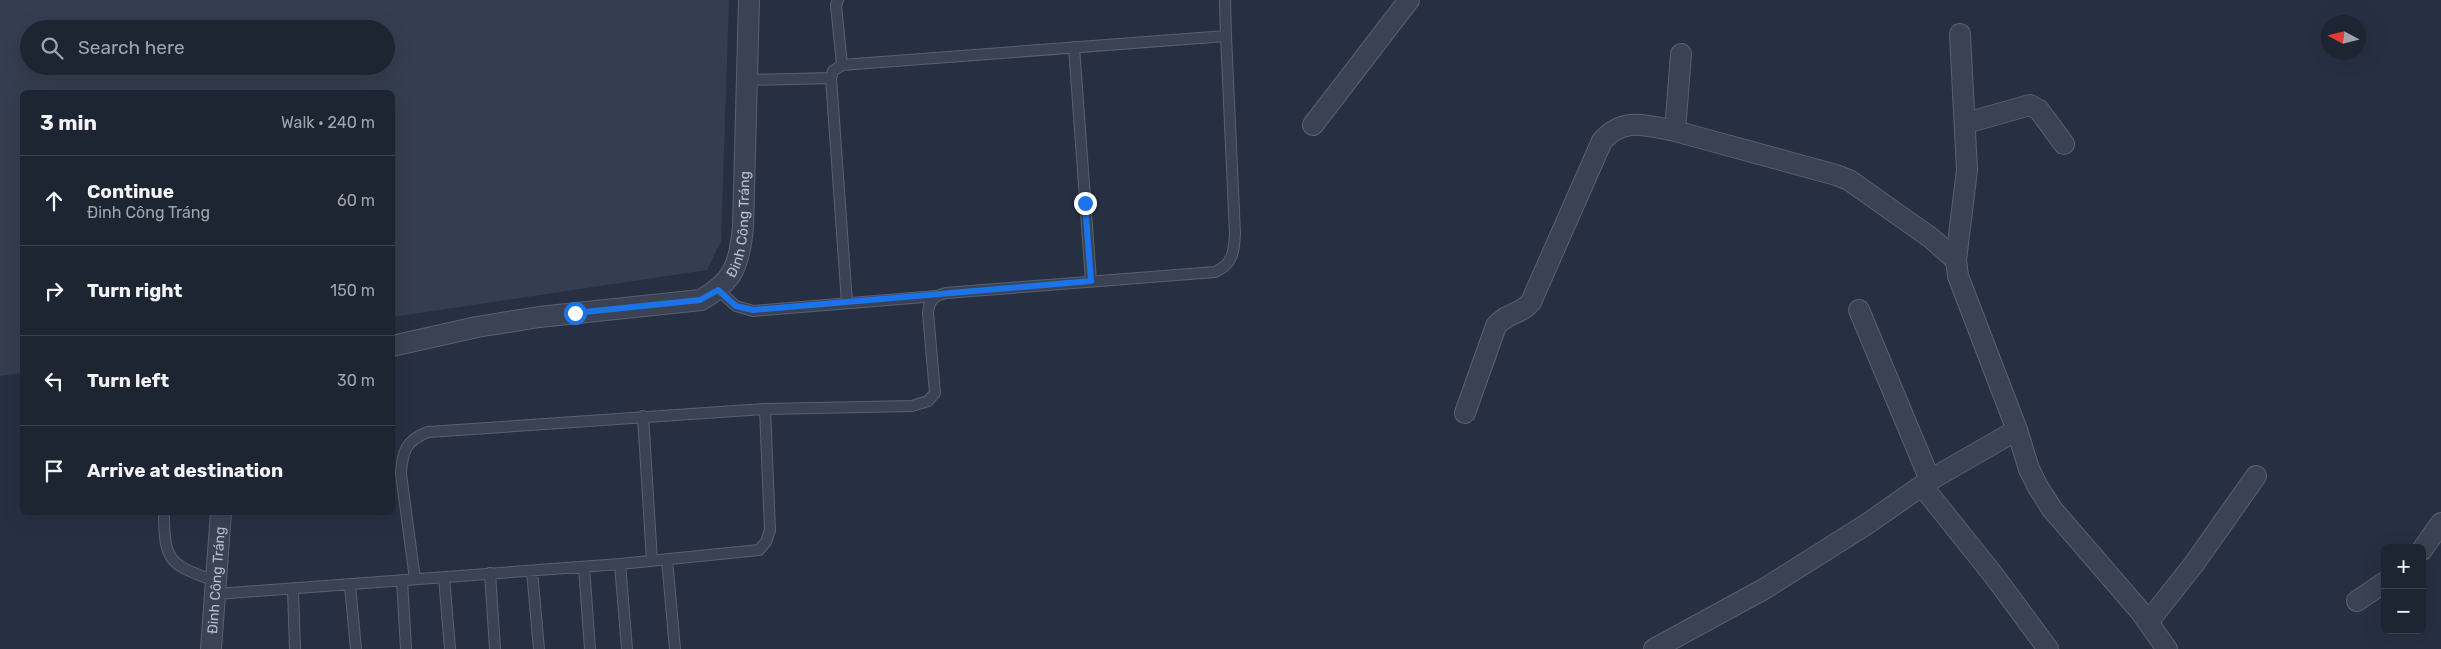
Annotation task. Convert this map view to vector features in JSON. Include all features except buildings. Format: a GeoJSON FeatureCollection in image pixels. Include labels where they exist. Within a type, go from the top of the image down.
{"type":"FeatureCollection","features":[{"type":"Feature","properties":{"kind":"street","name":"Đinh Công Tráng"},"geometry":{"type":"LineString","coordinates":[[395,345],[477,327],[539,317],[700,300],[718,290],[731,277],[739,258],[743,228],[749,0]]}},
{"type":"Feature","properties":{"kind":"street"},"geometry":{"type":"LineString","coordinates":[[1313,125],[1409,0]]}},
{"type":"Feature","properties":{"kind":"street"},"geometry":{"type":"LineString","coordinates":[[1960,34],[1966,122],[1966,188],[1956,260],[1958,276],[1964,294],[2017,430],[2029,469],[2052,509],[2148,622],[2167,649]]}},
{"type":"Feature","properties":{"kind":"street"},"geometry":{"type":"LineString","coordinates":[[1675,131],[1681,54]]}},
{"type":"Feature","properties":{"kind":"street"},"geometry":{"type":"LineString","coordinates":[[1966,122],[2030,106],[2039,110],[2064,144]]}},
{"type":"Feature","properties":{"kind":"street"},"geometry":{"type":"LineString","coordinates":[[1465,413],[1496,326],[1506,316],[1522,310],[1531,302],[1602,141],[1611,131],[1629,125],[1675,131],[1836,174],[1849,180],[1932,238],[1956,260]]}},
{"type":"Feature","properties":{"kind":"street"},"geometry":{"type":"LineString","coordinates":[[1859,310],[1927,484],[2048,649]]}},
{"type":"Feature","properties":{"kind":"street"},"geometry":{"type":"LineString","coordinates":[[1654,649],[1764,589],[1927,484],[2017,430]]}},
{"type":"Feature","properties":{"kind":"street"},"geometry":{"type":"LineString","coordinates":[[2148,622],[2194,564],[2256,476]]}},
{"type":"Feature","properties":{"kind":"street","name":"Đinh Công Tráng"},"geometry":{"type":"LineString","coordinates":[[211,649],[217,588],[221,515]]}},
{"type":"Feature","properties":{"kind":"street"},"geometry":{"type":"LineString","coordinates":[[2426,544],[2441,523]]}},
{"type":"Feature","properties":{"kind":"street"},"geometry":{"type":"LineString","coordinates":[[2357,601],[2381,585]]}},
{"type":"Feature","properties":{"kind":"lane"},"geometry":{"type":"LineString","coordinates":[[838,0],[836,5],[842,65]]}},
{"type":"Feature","properties":{"kind":"lane"},"geometry":{"type":"LineString","coordinates":[[718,290],[736,306],[753,310],[1215,272],[1229,263],[1233,254],[1235,234],[1225,0]]}},
{"type":"Feature","properties":{"kind":"lane"},"geometry":{"type":"LineString","coordinates":[[847,303],[831,78],[833,71],[842,65],[1226,36]]}},
{"type":"Feature","properties":{"kind":"lane"},"geometry":{"type":"LineString","coordinates":[[1074,48],[1091,281]]}},
{"type":"Feature","properties":{"kind":"lane"},"geometry":{"type":"LineString","coordinates":[[747,80],[831,78]]}},
{"type":"Feature","properties":{"kind":"lane"},"geometry":{"type":"LineString","coordinates":[[416,579],[401,474],[402,456],[416,436],[428,432],[644,416],[765,409],[912,406],[928,401],[935,393],[928,304],[936,296]]}},
{"type":"Feature","properties":{"kind":"lane"},"geometry":{"type":"LineString","coordinates":[[164,515],[166,550],[172,561],[217,588],[294,590],[747,553],[759,550],[766,542],[770,530],[765,409]]}},
{"type":"Feature","properties":{"kind":"lane"},"geometry":{"type":"LineString","coordinates":[[644,416],[652,561]]}},
{"type":"Feature","properties":{"kind":"lane"},"geometry":{"type":"LineString","coordinates":[[667,560],[675,649]]}},
{"type":"Feature","properties":{"kind":"lane"},"geometry":{"type":"LineString","coordinates":[[620,564],[627,649]]}},
{"type":"Feature","properties":{"kind":"lane"},"geometry":{"type":"LineString","coordinates":[[584,567],[590,649]]}},
{"type":"Feature","properties":{"kind":"lane"},"geometry":{"type":"LineString","coordinates":[[532,571],[539,649]]}},
{"type":"Feature","properties":{"kind":"lane"},"geometry":{"type":"LineString","coordinates":[[490,573],[495,649]]}},
{"type":"Feature","properties":{"kind":"lane"},"geometry":{"type":"LineString","coordinates":[[444,577],[450,649]]}},
{"type":"Feature","properties":{"kind":"lane"},"geometry":{"type":"LineString","coordinates":[[402,580],[406,649]]}},
{"type":"Feature","properties":{"kind":"lane"},"geometry":{"type":"LineString","coordinates":[[350,584],[356,649]]}},
{"type":"Feature","properties":{"kind":"lane"},"geometry":{"type":"LineString","coordinates":[[294,590],[295,649]]}},
{"type":"Feature","properties":{"kind":"shaded area"},"geometry":{"type":"Polygon","coordinates":[[[0,0],[729,0],[721,241],[707,270],[395,317],[395,90],[20,90],[20,373],[0,376],[0,0]]]}},
{"type":"Feature","properties":{"kind":"route"},"geometry":{"type":"LineString","coordinates":[[575,313],[700,300],[718,290],[736,306],[753,310],[936,296],[946,293],[1091,281],[1085,203]]}}]}
